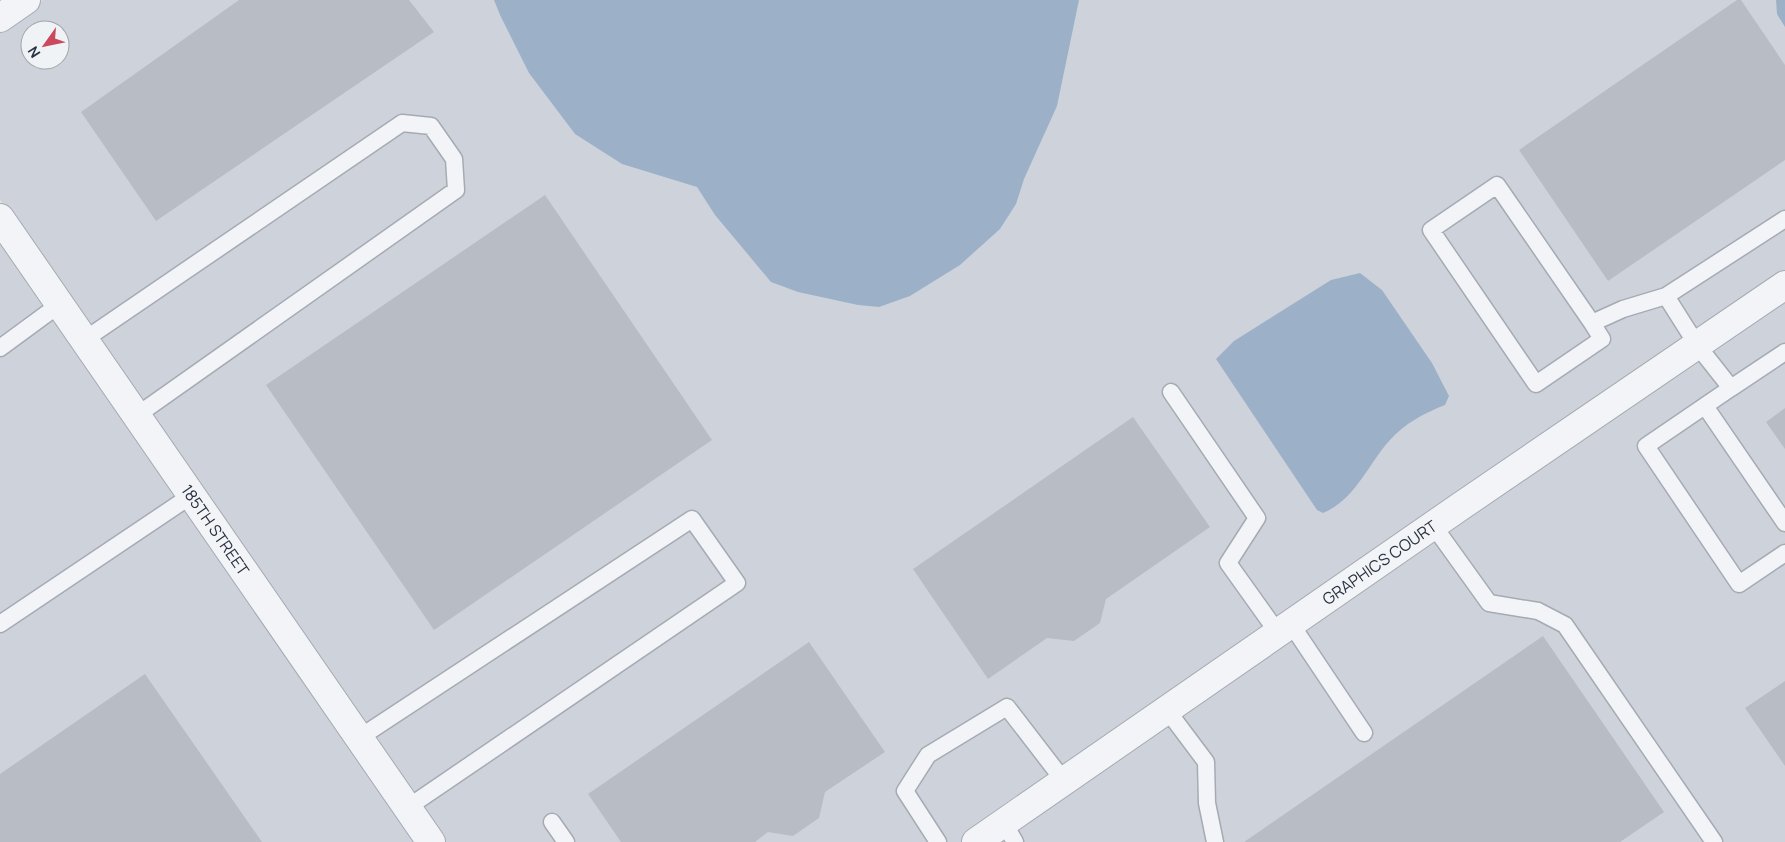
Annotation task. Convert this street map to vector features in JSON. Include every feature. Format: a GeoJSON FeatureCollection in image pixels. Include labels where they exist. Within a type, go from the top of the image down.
{"type":"FeatureCollection","features":[{"type":"Feature","properties":{"kind":"street"},"geometry":{"type":"LineString","coordinates":[[0,18],[26,0]]}},
{"type":"Feature","properties":{"kind":"street","name":"185TH STREET"},"geometry":{"type":"LineString","coordinates":[[0,218],[431,842]]}},
{"type":"Feature","properties":{"kind":"street","name":"GRAPHICS COURT"},"geometry":{"type":"LineString","coordinates":[[976,842],[1009,832],[1064,781],[1433,525],[1785,285]]}},
{"type":"Feature","properties":{"kind":"lane"},"geometry":{"type":"LineString","coordinates":[[84,340],[402,123],[431,126],[454,159],[456,190],[136,416]]}},
{"type":"Feature","properties":{"kind":"lane"},"geometry":{"type":"LineString","coordinates":[[1497,185],[1592,323],[1602,339],[1536,384],[1431,230],[1497,185]]}},
{"type":"Feature","properties":{"kind":"lane"},"geometry":{"type":"LineString","coordinates":[[1592,323],[1623,309],[1666,296],[1785,219]]}},
{"type":"Feature","properties":{"kind":"lane"},"geometry":{"type":"LineString","coordinates":[[1666,296],[1697,345],[1731,388]]}},
{"type":"Feature","properties":{"kind":"lane"},"geometry":{"type":"LineString","coordinates":[[0,348],[60,304]]}},
{"type":"Feature","properties":{"kind":"lane"},"geometry":{"type":"LineString","coordinates":[[1785,352],[1646,446],[1740,584],[1785,553]]}},
{"type":"Feature","properties":{"kind":"lane"},"geometry":{"type":"LineString","coordinates":[[1171,392],[1257,518],[1228,563],[1284,629],[1364,733]]}},
{"type":"Feature","properties":{"kind":"lane"},"geometry":{"type":"LineString","coordinates":[[1706,406],[1785,523]]}},
{"type":"Feature","properties":{"kind":"lane"},"geometry":{"type":"LineString","coordinates":[[0,624],[192,495]]}},
{"type":"Feature","properties":{"kind":"lane"},"geometry":{"type":"LineString","coordinates":[[359,738],[692,519],[737,583],[408,808]]}},
{"type":"Feature","properties":{"kind":"lane"},"geometry":{"type":"LineString","coordinates":[[1433,525],[1489,604],[1538,611],[1564,625],[1714,842]]}},
{"type":"Feature","properties":{"kind":"lane"},"geometry":{"type":"LineString","coordinates":[[938,842],[905,792],[928,755],[1006,706],[1064,781]]}},
{"type":"Feature","properties":{"kind":"lane"},"geometry":{"type":"LineString","coordinates":[[1167,710],[1206,762],[1207,803],[1215,842]]}},
{"type":"Feature","properties":{"kind":"lane"},"geometry":{"type":"LineString","coordinates":[[552,822],[566,842]]}},
{"type":"Feature","properties":{"kind":"shaded area"},"geometry":{"type":"Polygon","coordinates":[[[43,0],[1785,0],[1785,842],[438,842],[0,200],[0,30],[43,0]]]}},
{"type":"Feature","properties":{"kind":"shaded area"},"geometry":{"type":"Polygon","coordinates":[[[0,233],[415,842],[0,842],[0,233]]]}},
{"type":"Feature","properties":{"kind":"water"},"geometry":{"type":"Polygon","coordinates":[[[494,0],[1079,0],[1057,106],[1024,179],[1016,204],[1000,229],[960,265],[910,296],[879,307],[858,305],[798,292],[771,282],[715,215],[697,187],[622,164],[575,134],[529,73],[494,0]]]}},
{"type":"Feature","properties":{"kind":"water"},"geometry":{"type":"Polygon","coordinates":[[[1776,0],[1785,0],[1785,27],[1777,14],[1776,0]]]}},
{"type":"Feature","properties":{"kind":"water"},"geometry":{"type":"Polygon","coordinates":[[[1360,273],[1382,290],[1432,363],[1449,396],[1445,405],[1430,411],[1402,428],[1382,449],[1353,490],[1334,507],[1323,513],[1317,510],[1216,359],[1234,341],[1331,280],[1360,273]]]}},
{"type":"Feature","properties":{"kind":"building"},"geometry":{"type":"Polygon","coordinates":[[[239,0],[409,0],[434,32],[156,221],[81,112],[239,0]]]}},
{"type":"Feature","properties":{"kind":"building"},"geometry":{"type":"Polygon","coordinates":[[[1737,0],[1741,0],[1785,65],[1785,160],[1608,281],[1519,150],[1737,0]]]}},
{"type":"Feature","properties":{"kind":"building"},"geometry":{"type":"Polygon","coordinates":[[[545,195],[712,440],[434,630],[266,385],[545,195]]]}},
{"type":"Feature","properties":{"kind":"building"},"geometry":{"type":"Polygon","coordinates":[[[1785,408],[1785,449],[1766,422],[1785,408]]]}},
{"type":"Feature","properties":{"kind":"building"},"geometry":{"type":"Polygon","coordinates":[[[1133,417],[1210,527],[1106,599],[1100,623],[1074,641],[1047,638],[988,679],[913,569],[1133,417]]]}},
{"type":"Feature","properties":{"kind":"building"},"geometry":{"type":"Polygon","coordinates":[[[1543,636],[1664,812],[1620,842],[1244,842],[1543,636]]]}},
{"type":"Feature","properties":{"kind":"building"},"geometry":{"type":"Polygon","coordinates":[[[809,642],[885,752],[825,792],[819,818],[793,836],[768,832],[755,842],[621,842],[588,794],[809,642]]]}},
{"type":"Feature","properties":{"kind":"building"},"geometry":{"type":"Polygon","coordinates":[[[145,674],[262,842],[0,842],[0,774],[145,674]]]}},
{"type":"Feature","properties":{"kind":"building"},"geometry":{"type":"Polygon","coordinates":[[[1785,681],[1785,766],[1745,708],[1785,681]]]}}]}
